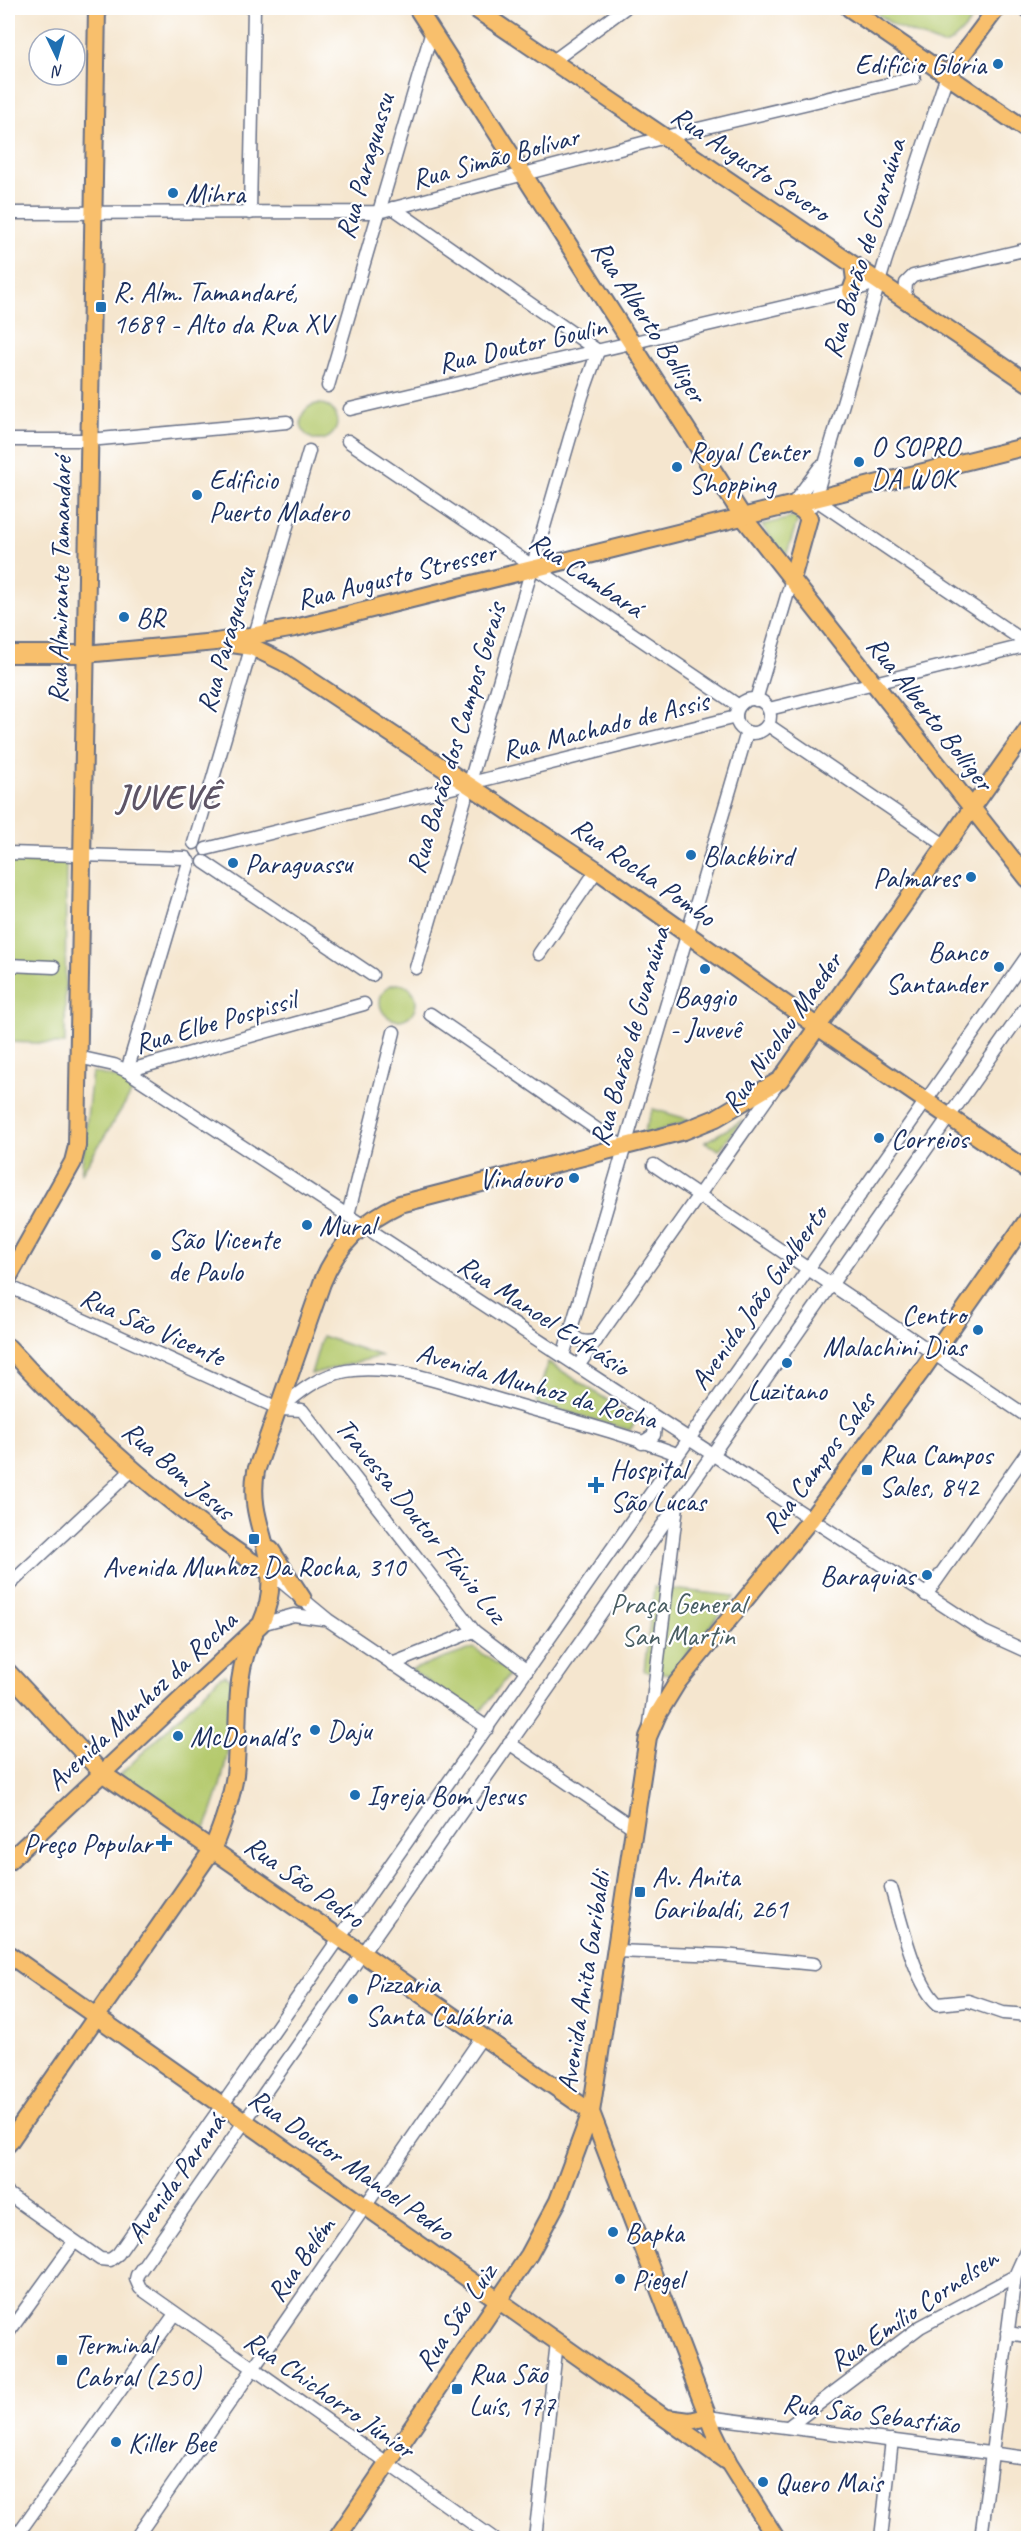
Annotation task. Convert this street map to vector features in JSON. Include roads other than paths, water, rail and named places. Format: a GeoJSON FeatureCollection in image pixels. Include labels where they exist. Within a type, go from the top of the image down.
{"type":"FeatureCollection","features":[{"type":"Feature","properties":{"kind":"main road","name":"Rua Almirante Tamandaré"},"geometry":{"type":"LineString","coordinates":[[8,1278],[76,1154],[97,8]]}},
{"type":"Feature","properties":{"kind":"main road","name":"Rua Alberto Bolliger"},"geometry":{"type":"LineString","coordinates":[[417,8],[743,517],[1029,879]]}},
{"type":"Feature","properties":{"kind":"main road","name":"Rua Augusto Severo"},"geometry":{"type":"LineString","coordinates":[[474,8],[1029,382]]}},
{"type":"Feature","properties":{"kind":"main road"},"geometry":{"type":"LineString","coordinates":[[849,8],[1029,130]]}},
{"type":"Feature","properties":{"kind":"main road"},"geometry":{"type":"LineString","coordinates":[[947,75],[997,8]]}},
{"type":"Feature","properties":{"kind":"main road"},"geometry":{"type":"LineString","coordinates":[[851,291],[855,280],[853,265]]}},
{"type":"Feature","properties":{"kind":"main road","name":"Rua Augusto Stresser"},"geometry":{"type":"LineString","coordinates":[[253,641],[295,628],[1029,446]]}},
{"type":"Feature","properties":{"kind":"main road"},"geometry":{"type":"LineString","coordinates":[[792,505],[802,510],[809,518]]}},
{"type":"Feature","properties":{"kind":"main road","name":"Rua Barão de Guaraúna"},"geometry":{"type":"LineString","coordinates":[[792,579],[809,518]]}},
{"type":"Feature","properties":{"kind":"main road"},"geometry":{"type":"LineString","coordinates":[[774,557],[786,563],[797,561]]}},
{"type":"Feature","properties":{"kind":"main road"},"geometry":{"type":"LineString","coordinates":[[283,662],[280,655],[281,644],[295,628]]}},
{"type":"Feature","properties":{"kind":"main road","name":"Rua Rocha Pombo"},"geometry":{"type":"LineString","coordinates":[[85,654],[216,642],[253,641],[597,870],[818,1027],[1029,1171]]}},
{"type":"Feature","properties":{"kind":"main road"},"geometry":{"type":"LineString","coordinates":[[8,654],[85,654]]}},
{"type":"Feature","properties":{"kind":"main road","name":"Rua Nicolau Maeder"},"geometry":{"type":"LineString","coordinates":[[780,1080],[1029,729]]}},
{"type":"Feature","properties":{"kind":"main road"},"geometry":{"type":"LineString","coordinates":[[280,1409],[326,1272],[343,1245],[388,1209],[413,1199],[662,1138],[716,1118],[780,1080]]}},
{"type":"Feature","properties":{"kind":"main road","name":"Rua Campos Sales"},"geometry":{"type":"LineString","coordinates":[[648,1737],[658,1714],[677,1683],[811,1519],[934,1353],[1029,1219]]}},
{"type":"Feature","properties":{"kind":"main road","name":"Rua Bom Jesus"},"geometry":{"type":"LineString","coordinates":[[8,1347],[59,1401],[133,1469],[233,1549],[271,1573]]}},
{"type":"Feature","properties":{"kind":"main road","name":"Avenida Munhoz da Rocha"},"geometry":{"type":"LineString","coordinates":[[8,1862],[261,1624],[271,1596],[271,1573],[265,1539],[255,1507],[254,1483],[280,1409]]}},
{"type":"Feature","properties":{"kind":"main road"},"geometry":{"type":"LineString","coordinates":[[265,1539],[303,1599]]}},
{"type":"Feature","properties":{"kind":"main road"},"geometry":{"type":"LineString","coordinates":[[8,2144],[213,1850],[226,1812],[234,1778],[243,1661],[261,1624]]}},
{"type":"Feature","properties":{"kind":"main road","name":"Rua São Pedro"},"geometry":{"type":"LineString","coordinates":[[8,1672],[102,1773],[591,2112]]}},
{"type":"Feature","properties":{"kind":"main road","name":"Avenida Anita Garibaldi"},"geometry":{"type":"LineString","coordinates":[[648,1737],[591,2112],[707,2417],[729,2463],[776,2538]]}},
{"type":"Feature","properties":{"kind":"main road","name":"Rua Doutor Manoel Pedro"},"geometry":{"type":"LineString","coordinates":[[8,1954],[729,2463]]}},
{"type":"Feature","properties":{"kind":"main road","name":"Rua São Luiz"},"geometry":{"type":"LineString","coordinates":[[336,2538],[529,2255],[558,2201],[591,2112]]}},
{"type":"Feature","properties":{"kind":"main road"},"geometry":{"type":"LineString","coordinates":[[664,2418],[690,2421],[707,2417]]}},
{"type":"Feature","properties":{"kind":"street"},"geometry":{"type":"LineString","coordinates":[[250,213],[254,8]]}},
{"type":"Feature","properties":{"kind":"street"},"geometry":{"type":"LineString","coordinates":[[553,61],[625,8]]}},
{"type":"Feature","properties":{"kind":"street"},"geometry":{"type":"LineString","coordinates":[[1024,8],[1029,12]]}},
{"type":"Feature","properties":{"kind":"street","name":"Rua Paraguassu"},"geometry":{"type":"LineString","coordinates":[[328,386],[432,31]]}},
{"type":"Feature","properties":{"kind":"street","name":"Rua Barão de Guaraúna"},"geometry":{"type":"LineString","coordinates":[[809,518],[879,282],[947,75]]}},
{"type":"Feature","properties":{"kind":"street","name":"Rua Simão Bolívar"},"geometry":{"type":"LineString","coordinates":[[8,213],[379,212],[665,138],[914,78]]}},
{"type":"Feature","properties":{"kind":"street"},"geometry":{"type":"LineString","coordinates":[[393,208],[598,351]]}},
{"type":"Feature","properties":{"kind":"street"},"geometry":{"type":"LineString","coordinates":[[905,299],[906,284],[913,276],[1029,249]]}},
{"type":"Feature","properties":{"kind":"street","name":"Rua Doutor Goulin"},"geometry":{"type":"LineString","coordinates":[[350,410],[851,291],[879,282]]}},
{"type":"Feature","properties":{"kind":"street","name":"Rua Barão dos Campos Gerais"},"geometry":{"type":"LineString","coordinates":[[416,968],[468,784],[534,568],[582,396],[598,351]]}},
{"type":"Feature","properties":{"kind":"street"},"geometry":{"type":"LineString","coordinates":[[8,440],[89,440],[287,422]]}},
{"type":"Feature","properties":{"kind":"street","name":"Rua Barão de Guaraúna"},"geometry":{"type":"LineString","coordinates":[[792,505],[815,477],[833,439]]}},
{"type":"Feature","properties":{"kind":"street","name":"Rua Cambará"},"geometry":{"type":"LineString","coordinates":[[348,441],[534,568],[738,712]]}},
{"type":"Feature","properties":{"kind":"street","name":"Rua Paraguassu"},"geometry":{"type":"LineString","coordinates":[[187,860],[187,849],[201,851],[253,641],[309,452]]}},
{"type":"Feature","properties":{"kind":"street"},"geometry":{"type":"LineString","coordinates":[[815,499],[1029,644]]}},
{"type":"Feature","properties":{"kind":"street","name":"Rua Barão de Guaraúna"},"geometry":{"type":"LineString","coordinates":[[756,700],[792,579]]}},
{"type":"Feature","properties":{"kind":"street"},"geometry":{"type":"LineString","coordinates":[[769,709],[1029,644]]}},
{"type":"Feature","properties":{"kind":"street"},"geometry":{"type":"LineString","coordinates":[[756,700],[764,703],[769,709],[768,725],[760,732],[747,732],[740,727],[738,712],[747,701],[756,700]]}},
{"type":"Feature","properties":{"kind":"street","name":"Rua Machado de Assis"},"geometry":{"type":"LineString","coordinates":[[187,860],[195,865],[201,851],[468,784],[738,712]]}},
{"type":"Feature","properties":{"kind":"street"},"geometry":{"type":"LineString","coordinates":[[768,725],[946,846]]}},
{"type":"Feature","properties":{"kind":"street","name":"Rua Barão de Guaraúna"},"geometry":{"type":"LineString","coordinates":[[563,1356],[747,732]]}},
{"type":"Feature","properties":{"kind":"street"},"geometry":{"type":"LineString","coordinates":[[201,851],[372,975]]}},
{"type":"Feature","properties":{"kind":"street"},"geometry":{"type":"LineString","coordinates":[[8,853],[187,860],[127,1071]]}},
{"type":"Feature","properties":{"kind":"street"},"geometry":{"type":"LineString","coordinates":[[540,954],[597,870]]}},
{"type":"Feature","properties":{"kind":"street","name":"Avenida João Gualberto"},"geometry":{"type":"LineString","coordinates":[[509,1743],[831,1284],[1027,959]]}},
{"type":"Feature","properties":{"kind":"street"},"geometry":{"type":"LineString","coordinates":[[8,965],[54,967]]}},
{"type":"Feature","properties":{"kind":"street","name":"Rua Elbe Pospissil"},"geometry":{"type":"LineString","coordinates":[[78,1057],[114,1065],[127,1071],[364,1004]]}},
{"type":"Feature","properties":{"kind":"street","name":"Avenida João Gualberto"},"geometry":{"type":"LineString","coordinates":[[488,1728],[807,1268],[937,1109],[1029,1004]]}},
{"type":"Feature","properties":{"kind":"street"},"geometry":{"type":"LineString","coordinates":[[430,1014],[624,1148]]}},
{"type":"Feature","properties":{"kind":"street"},"geometry":{"type":"LineString","coordinates":[[348,1215],[394,1032]]}},
{"type":"Feature","properties":{"kind":"street","name":"Rua Manoel Eufrásio"},"geometry":{"type":"LineString","coordinates":[[127,1071],[926,1595],[984,1632],[1029,1652]]}},
{"type":"Feature","properties":{"kind":"street","name":"Rua Nicolau Maeder"},"geometry":{"type":"LineString","coordinates":[[578,1366],[780,1080]]}},
{"type":"Feature","properties":{"kind":"street"},"geometry":{"type":"LineString","coordinates":[[654,1165],[1029,1417]]}},
{"type":"Feature","properties":{"kind":"street","name":"Rua São Vicente"},"geometry":{"type":"LineString","coordinates":[[8,1286],[280,1409]]}},
{"type":"Feature","properties":{"kind":"street"},"geometry":{"type":"LineString","coordinates":[[571,1330],[578,1340],[596,1341]]}},
{"type":"Feature","properties":{"kind":"street","name":"Avenida Munhoz da Rocha"},"geometry":{"type":"LineString","coordinates":[[280,1409],[310,1385],[327,1376],[348,1371],[385,1371],[420,1378],[677,1454]]}},
{"type":"Feature","properties":{"kind":"street","name":"Travessa Doutor Flávio Luz"},"geometry":{"type":"LineString","coordinates":[[280,1409],[303,1410],[474,1631],[527,1671]]}},
{"type":"Feature","properties":{"kind":"street"},"geometry":{"type":"LineString","coordinates":[[642,1443],[654,1435],[656,1418]]}},
{"type":"Feature","properties":{"kind":"street"},"geometry":{"type":"LineString","coordinates":[[926,1595],[1029,1451]]}},
{"type":"Feature","properties":{"kind":"street"},"geometry":{"type":"LineString","coordinates":[[8,1586],[133,1469]]}},
{"type":"Feature","properties":{"kind":"street","name":"Avenida Anita Garibaldi"},"geometry":{"type":"LineString","coordinates":[[648,1737],[677,1505]]}},
{"type":"Feature","properties":{"kind":"street","name":"Rua Bom Jesus"},"geometry":{"type":"LineString","coordinates":[[271,1573],[328,1620],[488,1728]]}},
{"type":"Feature","properties":{"kind":"street","name":"Rua Bom Jesus"},"geometry":{"type":"LineString","coordinates":[[261,1624],[294,1615],[328,1620]]}},
{"type":"Feature","properties":{"kind":"street"},"geometry":{"type":"LineString","coordinates":[[392,1664],[474,1631]]}},
{"type":"Feature","properties":{"kind":"street","name":"Avenida Paraná"},"geometry":{"type":"LineString","coordinates":[[74,2242],[107,2261],[115,2257],[488,1728]]}},
{"type":"Feature","properties":{"kind":"street"},"geometry":{"type":"LineString","coordinates":[[509,1743],[634,1828]]}},
{"type":"Feature","properties":{"kind":"street","name":"Avenida Paraná"},"geometry":{"type":"LineString","coordinates":[[140,2288],[136,2279],[140,2270],[509,1743]]}},
{"type":"Feature","properties":{"kind":"street"},"geometry":{"type":"LineString","coordinates":[[891,1888],[921,1981],[938,2004],[968,2001],[1003,2013],[1029,2015]]}},
{"type":"Feature","properties":{"kind":"street"},"geometry":{"type":"LineString","coordinates":[[615,1951],[715,1955],[814,1964]]}},
{"type":"Feature","properties":{"kind":"street","name":"Rua Belém"},"geometry":{"type":"LineString","coordinates":[[136,2538],[482,2037]]}},
{"type":"Feature","properties":{"kind":"street"},"geometry":{"type":"LineString","coordinates":[[8,2194],[74,2242],[8,2333]]}},
{"type":"Feature","properties":{"kind":"street","name":"Rua Emílio Cornelsen"},"geometry":{"type":"LineString","coordinates":[[788,2427],[920,2327],[1015,2276],[1029,2247]]}},
{"type":"Feature","properties":{"kind":"street"},"geometry":{"type":"LineString","coordinates":[[981,2538],[1015,2276]]}},
{"type":"Feature","properties":{"kind":"street","name":"Rua Chichorro Júnior"},"geometry":{"type":"LineString","coordinates":[[140,2288],[493,2538]]}},
{"type":"Feature","properties":{"kind":"street"},"geometry":{"type":"LineString","coordinates":[[8,2525],[19,2537],[175,2314]]}},
{"type":"Feature","properties":{"kind":"street"},"geometry":{"type":"LineString","coordinates":[[1007,2334],[1029,2336]]}},
{"type":"Feature","properties":{"kind":"street"},"geometry":{"type":"LineString","coordinates":[[535,2538],[557,2342]]}},
{"type":"Feature","properties":{"kind":"street","name":"Rua São Sebastião"},"geometry":{"type":"LineString","coordinates":[[707,2417],[1029,2458]]}},
{"type":"Feature","properties":{"kind":"street"},"geometry":{"type":"LineString","coordinates":[[881,2538],[892,2440]]}},
{"type":"Feature","properties":{"kind":"place","name":"Edifício Glória"},"geometry":{"type":"Point","coordinates":[998,64]}},
{"type":"Feature","properties":{"kind":"place","name":"Mihra"},"geometry":{"type":"Point","coordinates":[173,193]}},
{"type":"Feature","properties":{"kind":"place","name":"R. Alm. Tamandaré, 1689 - Alto da Rua XV"},"geometry":{"type":"Point","coordinates":[101,307]}},
{"type":"Feature","properties":{"kind":"place","name":"O SOPRO DA WOK"},"geometry":{"type":"Point","coordinates":[859,462]}},
{"type":"Feature","properties":{"kind":"place","name":"Royal Center Shopping"},"geometry":{"type":"Point","coordinates":[677,467]}},
{"type":"Feature","properties":{"kind":"place","name":"Edificio Puerto Madero"},"geometry":{"type":"Point","coordinates":[197,495]}},
{"type":"Feature","properties":{"kind":"place","name":"BR"},"geometry":{"type":"Point","coordinates":[124,617]}},
{"type":"Feature","properties":{"kind":"place","name":"Blackbird"},"geometry":{"type":"Point","coordinates":[691,855]}},
{"type":"Feature","properties":{"kind":"place","name":"Paraguassu"},"geometry":{"type":"Point","coordinates":[233,863]}},
{"type":"Feature","properties":{"kind":"place","name":"Palmares"},"geometry":{"type":"Point","coordinates":[971,877]}},
{"type":"Feature","properties":{"kind":"place","name":"Banco Santander"},"geometry":{"type":"Point","coordinates":[999,967]}},
{"type":"Feature","properties":{"kind":"place","name":"Baggio - Juvevê"},"geometry":{"type":"Point","coordinates":[705,969]}},
{"type":"Feature","properties":{"kind":"place","name":"Correios"},"geometry":{"type":"Point","coordinates":[879,1138]}},
{"type":"Feature","properties":{"kind":"place","name":"Vindouro"},"geometry":{"type":"Point","coordinates":[574,1178]}},
{"type":"Feature","properties":{"kind":"place","name":"Mural"},"geometry":{"type":"Point","coordinates":[307,1225]}},
{"type":"Feature","properties":{"kind":"place","name":"São Vicente de Paulo"},"geometry":{"type":"Point","coordinates":[156,1255]}},
{"type":"Feature","properties":{"kind":"place","name":"Centro Malachini Dias"},"geometry":{"type":"Point","coordinates":[978,1330]}},
{"type":"Feature","properties":{"kind":"place","name":"Luzitano"},"geometry":{"type":"Point","coordinates":[787,1363]}},
{"type":"Feature","properties":{"kind":"place","name":"Rua Campos Sales, 842"},"geometry":{"type":"Point","coordinates":[867,1470]}},
{"type":"Feature","properties":{"kind":"place","name":"Hospital São Lucas"},"geometry":{"type":"Point","coordinates":[596,1485]}},
{"type":"Feature","properties":{"kind":"place","name":"Avenida Munhoz Da Rocha, 310"},"geometry":{"type":"Point","coordinates":[254,1539]}},
{"type":"Feature","properties":{"kind":"place","name":"Baraquias"},"geometry":{"type":"Point","coordinates":[927,1575]}},
{"type":"Feature","properties":{"kind":"place","name":"Daju"},"geometry":{"type":"Point","coordinates":[315,1730]}},
{"type":"Feature","properties":{"kind":"place","name":"McDonald's"},"geometry":{"type":"Point","coordinates":[178,1736]}},
{"type":"Feature","properties":{"kind":"place","name":"Igreja Bom Jesus"},"geometry":{"type":"Point","coordinates":[355,1795]}},
{"type":"Feature","properties":{"kind":"place","name":"Preço Popular"},"geometry":{"type":"Point","coordinates":[164,1843]}},
{"type":"Feature","properties":{"kind":"place","name":"Av. Anita Garibaldi, 261"},"geometry":{"type":"Point","coordinates":[640,1892]}},
{"type":"Feature","properties":{"kind":"place","name":"Pizzaria Santa Calábria"},"geometry":{"type":"Point","coordinates":[353,1999]}},
{"type":"Feature","properties":{"kind":"place","name":"Bapka"},"geometry":{"type":"Point","coordinates":[613,2232]}},
{"type":"Feature","properties":{"kind":"place","name":"Piegel"},"geometry":{"type":"Point","coordinates":[620,2279]}},
{"type":"Feature","properties":{"kind":"place","name":"Terminal Cabral (250)"},"geometry":{"type":"Point","coordinates":[62,2360]}},
{"type":"Feature","properties":{"kind":"place","name":"Rua São Luís, 177"},"geometry":{"type":"Point","coordinates":[457,2389]}},
{"type":"Feature","properties":{"kind":"place","name":"Killer Bee"},"geometry":{"type":"Point","coordinates":[116,2442]}},
{"type":"Feature","properties":{"kind":"place","name":"Quero Mais"},"geometry":{"type":"Point","coordinates":[763,2482]}},
{"type":"Feature","properties":{"kind":"district","name":"JUVEVÊ"},"geometry":{"type":"Point","coordinates":[169,796]}},
{"type":"Feature","properties":{"kind":"park label","name":"Praça General San Martin"},"geometry":{"type":"Point","coordinates":[678,1619]}}]}
